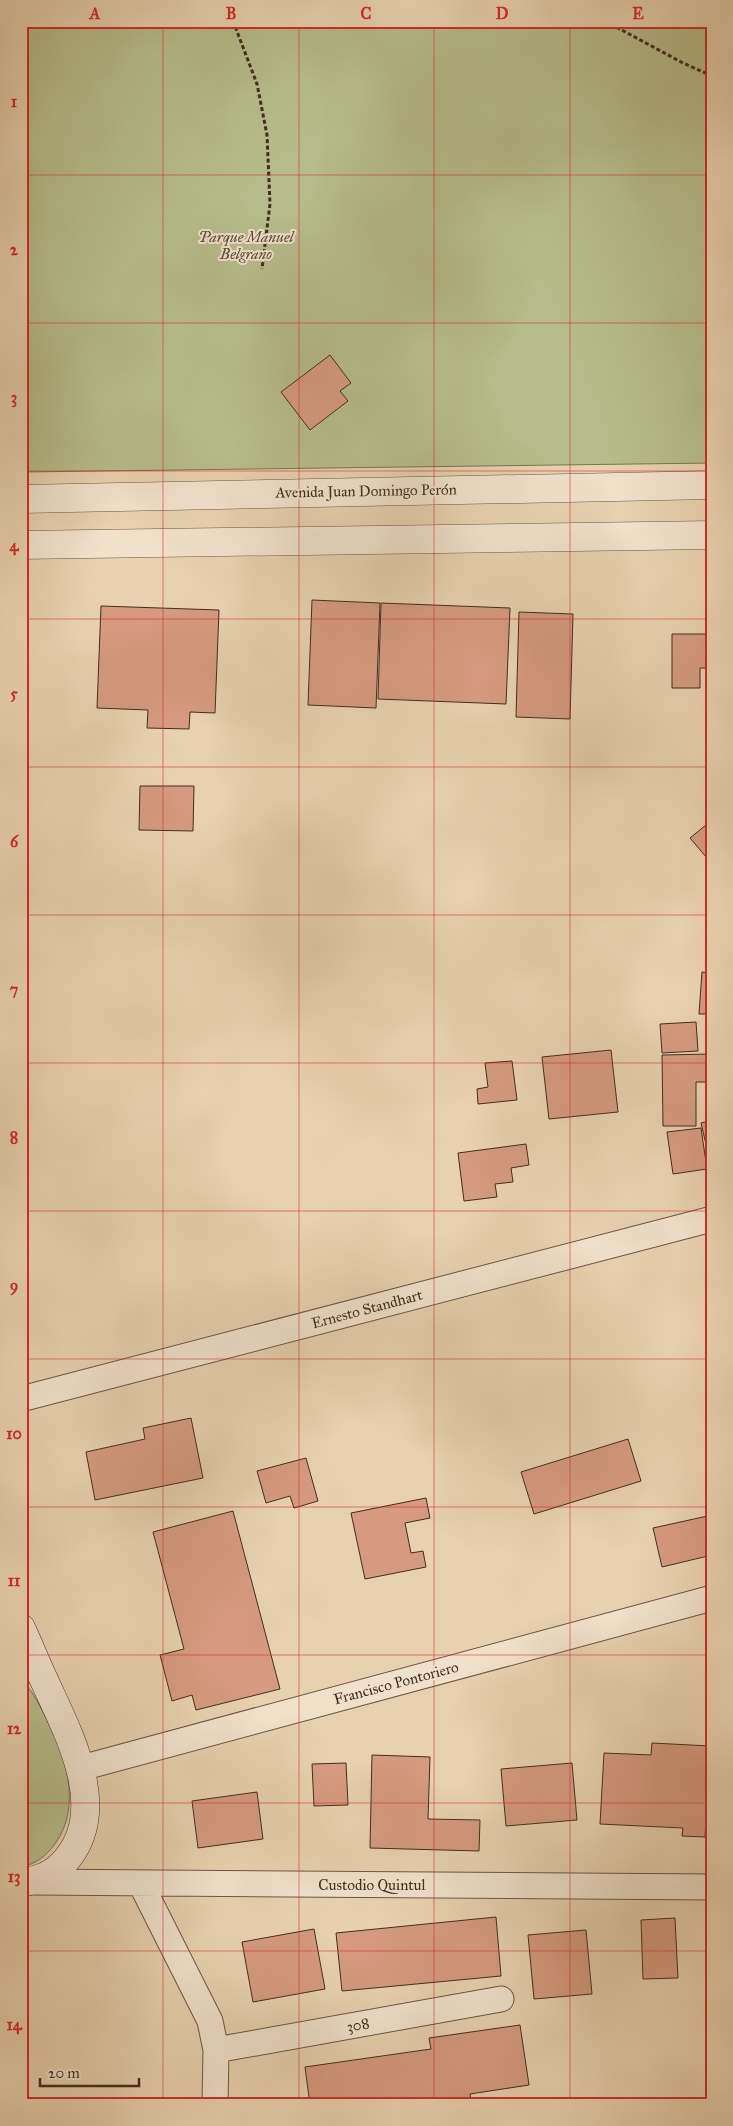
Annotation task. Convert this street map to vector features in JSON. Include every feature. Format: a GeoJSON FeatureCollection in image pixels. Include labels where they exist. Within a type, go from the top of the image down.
{"type":"FeatureCollection","features":[{"type":"Feature","properties":{"kind":"street","name":"Avenida Juan Domingo Perón"},"geometry":{"type":"LineString","coordinates":[[21,499],[712,485]]}},
{"type":"Feature","properties":{"kind":"street"},"geometry":{"type":"LineString","coordinates":[[21,545],[712,535]]}},
{"type":"Feature","properties":{"kind":"street","name":"Ernesto Standhart"},"geometry":{"type":"LineString","coordinates":[[21,1399],[712,1219]]}},
{"type":"Feature","properties":{"kind":"street","name":"Francisco Pontoriero"},"geometry":{"type":"LineString","coordinates":[[81,1768],[712,1598]]}},
{"type":"Feature","properties":{"kind":"street"},"geometry":{"type":"LineString","coordinates":[[21,1628],[68,1732],[81,1768],[85,1805],[81,1836],[74,1851],[63,1865],[47,1876],[27,1882]]}},
{"type":"Feature","properties":{"kind":"street"},"geometry":{"type":"LineString","coordinates":[[21,1658],[44,1681]]}},
{"type":"Feature","properties":{"kind":"street","name":"Custodio Quintul"},"geometry":{"type":"LineString","coordinates":[[27,1882],[712,1887]]}},
{"type":"Feature","properties":{"kind":"street"},"geometry":{"type":"LineString","coordinates":[[141,1884],[210,2021],[216,2050],[215,2105]]}},
{"type":"Feature","properties":{"kind":"street","name":"308"},"geometry":{"type":"LineString","coordinates":[[216,2050],[501,2000]]}},
{"type":"Feature","properties":{"kind":"path"},"geometry":{"type":"LineString","coordinates":[[233,21],[257,84],[267,135],[270,204],[262,269]]}},
{"type":"Feature","properties":{"kind":"path"},"geometry":{"type":"LineString","coordinates":[[605,21],[683,63],[712,76]]}},
{"type":"Feature","properties":{"kind":"green space","name":"Parque Manuel Belgrano"},"geometry":{"type":"Polygon","coordinates":[[[21,21],[712,21],[712,463],[21,472],[21,21]]]}},
{"type":"Feature","properties":{"kind":"green space"},"geometry":{"type":"Polygon","coordinates":[[[21,1679],[37,1700],[59,1745],[68,1779],[69,1796],[68,1813],[63,1829],[55,1844],[40,1859],[21,1867],[21,1679]]]}},
{"type":"Feature","properties":{"kind":"building"},"geometry":{"type":"Polygon","coordinates":[[[330,355],[351,383],[340,391],[348,401],[310,430],[281,392],[330,355]]]}},
{"type":"Feature","properties":{"kind":"building"},"geometry":{"type":"Polygon","coordinates":[[[312,600],[380,603],[376,708],[308,705],[312,600]]]}},
{"type":"Feature","properties":{"kind":"building"},"geometry":{"type":"Polygon","coordinates":[[[381,603],[510,608],[506,704],[378,699],[381,603]]]}},
{"type":"Feature","properties":{"kind":"building"},"geometry":{"type":"Polygon","coordinates":[[[101,606],[219,610],[215,713],[190,712],[189,729],[147,728],[148,710],[97,708],[101,606]]]}},
{"type":"Feature","properties":{"kind":"building"},"geometry":{"type":"Polygon","coordinates":[[[519,612],[573,614],[570,719],[516,717],[519,612]]]}},
{"type":"Feature","properties":{"kind":"building"},"geometry":{"type":"Polygon","coordinates":[[[672,634],[712,634],[712,668],[700,668],[700,688],[672,688],[672,634]]]}},
{"type":"Feature","properties":{"kind":"building"},"geometry":{"type":"Polygon","coordinates":[[[140,786],[194,786],[193,831],[139,830],[140,786]]]}},
{"type":"Feature","properties":{"kind":"building"},"geometry":{"type":"Polygon","coordinates":[[[712,820],[712,864],[690,838],[712,820]]]}},
{"type":"Feature","properties":{"kind":"building"},"geometry":{"type":"Polygon","coordinates":[[[702,972],[712,973],[712,1014],[699,1014],[702,972]]]}},
{"type":"Feature","properties":{"kind":"building"},"geometry":{"type":"Polygon","coordinates":[[[696,1022],[698,1051],[662,1053],[660,1024],[696,1022]]]}},
{"type":"Feature","properties":{"kind":"building"},"geometry":{"type":"Polygon","coordinates":[[[611,1050],[618,1112],[549,1119],[542,1057],[611,1050]]]}},
{"type":"Feature","properties":{"kind":"building"},"geometry":{"type":"Polygon","coordinates":[[[712,1054],[712,1082],[696,1082],[696,1126],[663,1126],[662,1055],[712,1054]]]}},
{"type":"Feature","properties":{"kind":"building"},"geometry":{"type":"Polygon","coordinates":[[[512,1061],[517,1100],[478,1104],[477,1089],[488,1087],[485,1063],[512,1061]]]}},
{"type":"Feature","properties":{"kind":"building"},"geometry":{"type":"Polygon","coordinates":[[[712,1120],[712,1166],[711,1166],[701,1123],[712,1120]]]}},
{"type":"Feature","properties":{"kind":"building"},"geometry":{"type":"Polygon","coordinates":[[[701,1128],[707,1169],[673,1174],[667,1132],[701,1128]]]}},
{"type":"Feature","properties":{"kind":"building"},"geometry":{"type":"Polygon","coordinates":[[[526,1144],[529,1165],[511,1168],[513,1182],[495,1184],[497,1197],[464,1201],[458,1153],[526,1144]]]}},
{"type":"Feature","properties":{"kind":"building"},"geometry":{"type":"Polygon","coordinates":[[[191,1418],[203,1478],[95,1500],[86,1452],[145,1439],[143,1428],[191,1418]]]}},
{"type":"Feature","properties":{"kind":"building"},"geometry":{"type":"Polygon","coordinates":[[[628,1439],[641,1481],[534,1514],[521,1472],[628,1439]]]}},
{"type":"Feature","properties":{"kind":"building"},"geometry":{"type":"Polygon","coordinates":[[[306,1458],[318,1501],[294,1508],[290,1496],[266,1503],[257,1471],[306,1458]]]}},
{"type":"Feature","properties":{"kind":"building"},"geometry":{"type":"Polygon","coordinates":[[[426,1498],[430,1518],[405,1523],[411,1553],[423,1551],[426,1567],[365,1579],[351,1513],[426,1498]]]}},
{"type":"Feature","properties":{"kind":"building"},"geometry":{"type":"Polygon","coordinates":[[[233,1511],[280,1689],[196,1710],[192,1695],[172,1701],[160,1655],[184,1649],[153,1532],[233,1511]]]}},
{"type":"Feature","properties":{"kind":"building"},"geometry":{"type":"Polygon","coordinates":[[[712,1515],[712,1555],[662,1567],[653,1528],[712,1515]]]}},
{"type":"Feature","properties":{"kind":"building"},"geometry":{"type":"Polygon","coordinates":[[[652,1743],[710,1746],[709,1759],[712,1759],[712,1820],[706,1820],[705,1837],[682,1836],[683,1828],[600,1824],[604,1753],[651,1755],[652,1743]]]}},
{"type":"Feature","properties":{"kind":"building"},"geometry":{"type":"Polygon","coordinates":[[[372,1755],[430,1757],[428,1819],[480,1820],[479,1851],[370,1848],[372,1755]]]}},
{"type":"Feature","properties":{"kind":"building"},"geometry":{"type":"Polygon","coordinates":[[[346,1763],[348,1805],[314,1806],[312,1764],[346,1763]]]}},
{"type":"Feature","properties":{"kind":"building"},"geometry":{"type":"Polygon","coordinates":[[[572,1763],[577,1820],[506,1826],[501,1769],[572,1763]]]}},
{"type":"Feature","properties":{"kind":"building"},"geometry":{"type":"Polygon","coordinates":[[[257,1792],[263,1839],[198,1848],[192,1801],[257,1792]]]}},
{"type":"Feature","properties":{"kind":"building"},"geometry":{"type":"Polygon","coordinates":[[[496,1917],[501,1976],[342,1991],[336,1933],[496,1917]]]}},
{"type":"Feature","properties":{"kind":"building"},"geometry":{"type":"Polygon","coordinates":[[[675,1918],[678,1978],[643,1979],[641,1920],[675,1918]]]}},
{"type":"Feature","properties":{"kind":"building"},"geometry":{"type":"Polygon","coordinates":[[[314,1929],[325,1989],[253,2002],[242,1942],[314,1929]]]}},
{"type":"Feature","properties":{"kind":"building"},"geometry":{"type":"Polygon","coordinates":[[[586,1930],[592,1994],[534,1999],[528,1935],[586,1930]]]}},
{"type":"Feature","properties":{"kind":"building"},"geometry":{"type":"Polygon","coordinates":[[[520,2025],[529,2085],[470,2094],[472,2105],[310,2105],[305,2067],[431,2049],[429,2038],[520,2025]]]}}]}
